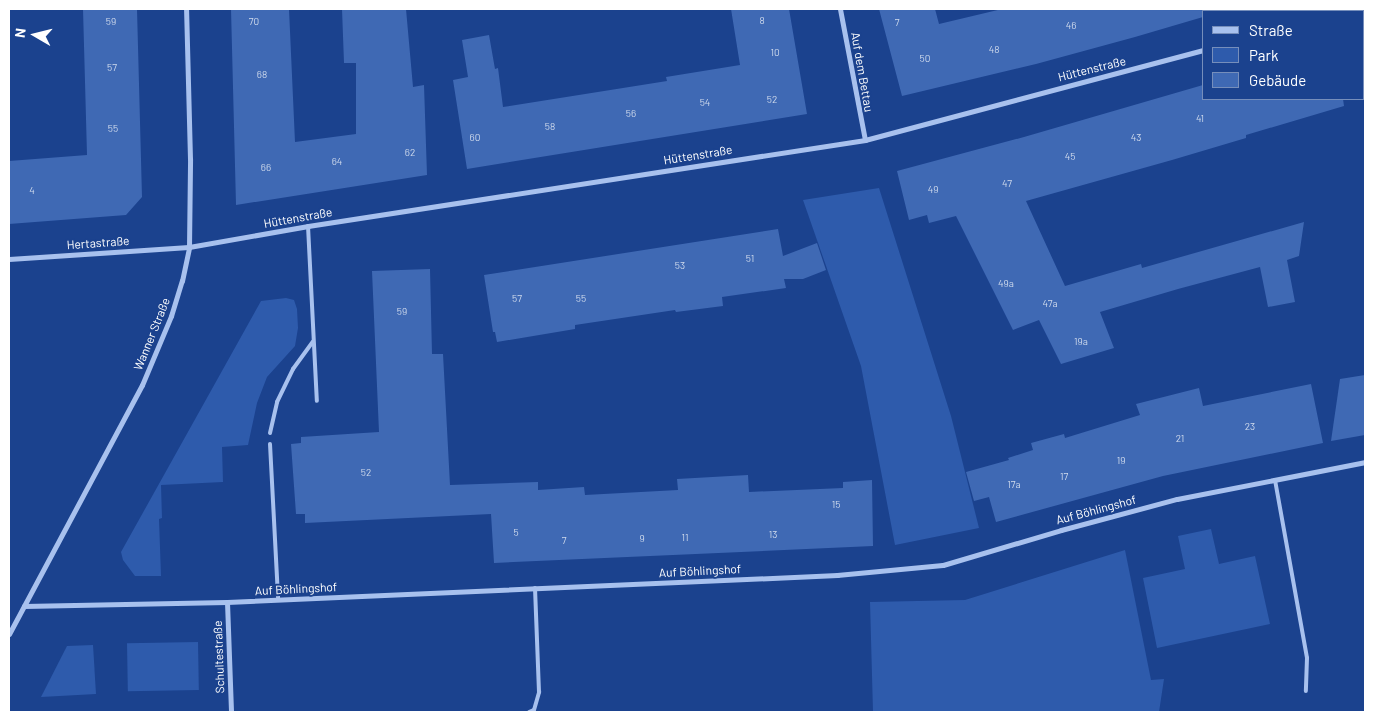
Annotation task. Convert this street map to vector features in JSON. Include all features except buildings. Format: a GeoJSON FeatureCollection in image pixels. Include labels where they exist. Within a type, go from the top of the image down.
{"type":"FeatureCollection","features":[{"type":"Feature","properties":{"kind":"street","name":"Wanner Straße"},"geometry":{"type":"LineString","coordinates":[[9,634],[142,384],[171,316],[182,281],[189,247],[190,159],[186,9]]}},
{"type":"Feature","properties":{"kind":"street","name":"Auf dem Bettau"},"geometry":{"type":"LineString","coordinates":[[840,9],[864,140]]}},
{"type":"Feature","properties":{"kind":"street","name":"Hüttenstraße"},"geometry":{"type":"LineString","coordinates":[[189,247],[308,226],[864,140],[1202,50]]}},
{"type":"Feature","properties":{"kind":"street","name":"Hertastraße"},"geometry":{"type":"LineString","coordinates":[[9,259],[189,247]]}},
{"type":"Feature","properties":{"kind":"street","name":"Auf Böhlingshof"},"geometry":{"type":"LineString","coordinates":[[24,606],[227,602],[837,575],[943,564],[1177,499],[1365,462]]}},
{"type":"Feature","properties":{"kind":"street","name":"Schultestraße"},"geometry":{"type":"LineString","coordinates":[[227,602],[231,712]]}},
{"type":"Feature","properties":{"kind":"lane"},"geometry":{"type":"LineString","coordinates":[[308,226],[317,402]]}},
{"type":"Feature","properties":{"kind":"lane"},"geometry":{"type":"LineString","coordinates":[[270,433],[272,416],[285,385],[293,369],[314,341]]}},
{"type":"Feature","properties":{"kind":"lane"},"geometry":{"type":"LineString","coordinates":[[270,444],[278,599]]}},
{"type":"Feature","properties":{"kind":"lane"},"geometry":{"type":"LineString","coordinates":[[1275,480],[1308,658],[1306,691]]}},
{"type":"Feature","properties":{"kind":"lane"},"geometry":{"type":"LineString","coordinates":[[529,712],[534,710],[540,692],[535,588]]}},
{"type":"Feature","properties":{"kind":"green space"},"geometry":{"type":"Polygon","coordinates":[[[879,188],[951,416],[979,528],[895,545],[861,366],[803,200],[879,188]]]}},
{"type":"Feature","properties":{"kind":"green space"},"geometry":{"type":"Polygon","coordinates":[[[286,298],[294,300],[297,309],[298,328],[295,346],[267,377],[257,403],[248,445],[222,447],[223,482],[161,485],[162,518],[159,519],[161,576],[135,576],[123,560],[121,552],[261,301],[286,298]]]}},
{"type":"Feature","properties":{"kind":"green space"},"geometry":{"type":"Polygon","coordinates":[[[1211,529],[1219,564],[1255,556],[1270,624],[1157,648],[1143,578],[1185,569],[1178,536],[1211,529]]]}},
{"type":"Feature","properties":{"kind":"green space"},"geometry":{"type":"Polygon","coordinates":[[[1125,550],[1151,680],[1164,679],[1159,712],[873,712],[870,602],[965,600],[1125,550]]]}},
{"type":"Feature","properties":{"kind":"green space"},"geometry":{"type":"Polygon","coordinates":[[[198,642],[199,690],[128,691],[127,643],[198,642]]]}},
{"type":"Feature","properties":{"kind":"green space"},"geometry":{"type":"Polygon","coordinates":[[[93,645],[96,694],[41,697],[67,646],[93,645]]]}}]}
